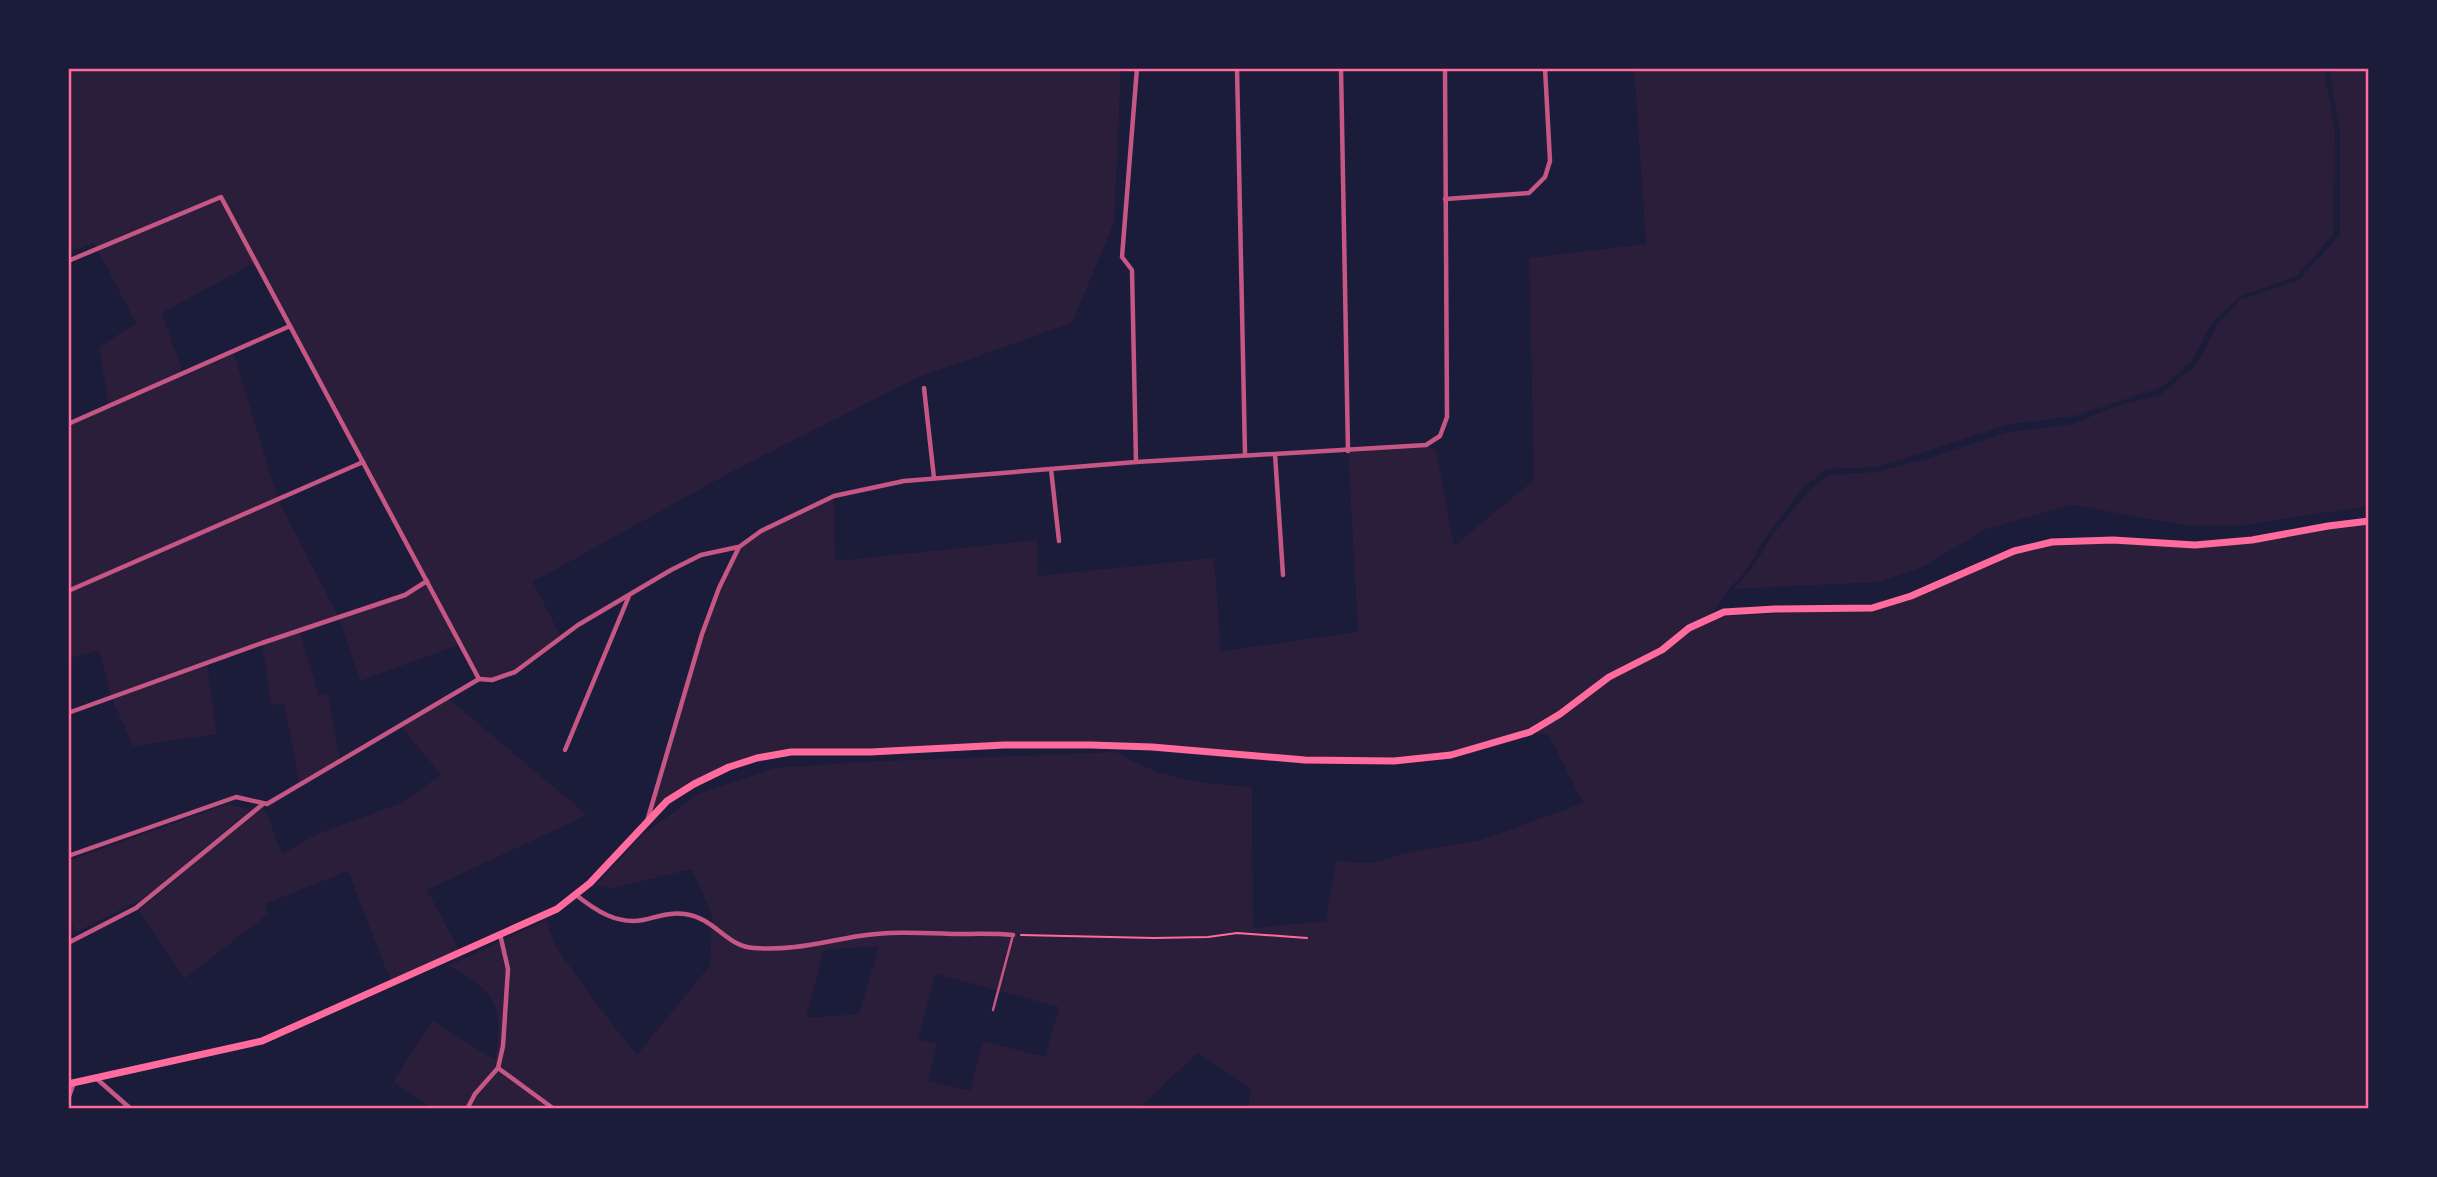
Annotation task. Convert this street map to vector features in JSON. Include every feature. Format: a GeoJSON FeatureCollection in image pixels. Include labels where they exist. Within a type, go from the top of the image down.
{"type":"FeatureCollection","features":[{"type":"Feature","properties":{"kind":"main road"},"geometry":{"type":"LineString","coordinates":[[71,1083],[262,1041],[557,909],[590,883],[667,801],[729,767],[757,758],[791,752],[870,752],[1004,745],[1091,744],[1305,760],[1394,761],[1451,755],[1530,732],[1560,714],[1609,677],[1662,650],[1689,628],[1724,612],[1872,608],[1911,596],[2014,551],[2052,541],[2113,540],[2195,545],[2252,540],[2369,521]]}},
{"type":"Feature","properties":{"kind":"street"},"geometry":{"type":"LineString","coordinates":[[1136,462],[1132,270],[1122,257],[1137,68]]}},
{"type":"Feature","properties":{"kind":"street"},"geometry":{"type":"LineString","coordinates":[[1237,68],[1245,454]]}},
{"type":"Feature","properties":{"kind":"street"},"geometry":{"type":"LineString","coordinates":[[1341,68],[1348,451]]}},
{"type":"Feature","properties":{"kind":"street"},"geometry":{"type":"LineString","coordinates":[[68,943],[136,908],[263,804],[480,679],[492,680],[515,672],[578,625],[701,555],[739,547],[761,531],[834,496],[904,481],[934,478],[1245,454],[1348,451],[1426,445],[1440,436],[1447,417],[1445,68]]}},
{"type":"Feature","properties":{"kind":"street"},"geometry":{"type":"LineString","coordinates":[[1445,199],[1529,192],[1545,177],[1550,162],[1545,68]]}},
{"type":"Feature","properties":{"kind":"street"},"geometry":{"type":"LineString","coordinates":[[68,261],[221,197],[480,679]]}},
{"type":"Feature","properties":{"kind":"street"},"geometry":{"type":"LineString","coordinates":[[68,424],[290,326]]}},
{"type":"Feature","properties":{"kind":"street"},"geometry":{"type":"LineString","coordinates":[[924,388],[934,478]]}},
{"type":"Feature","properties":{"kind":"street"},"geometry":{"type":"LineString","coordinates":[[1275,454],[1283,575]]}},
{"type":"Feature","properties":{"kind":"street"},"geometry":{"type":"LineString","coordinates":[[68,591],[363,462]]}},
{"type":"Feature","properties":{"kind":"street"},"geometry":{"type":"LineString","coordinates":[[1051,470],[1059,541]]}},
{"type":"Feature","properties":{"kind":"street"},"geometry":{"type":"LineString","coordinates":[[648,820],[702,634],[739,547]]}},
{"type":"Feature","properties":{"kind":"street"},"geometry":{"type":"LineString","coordinates":[[68,713],[405,595],[427,581]]}},
{"type":"Feature","properties":{"kind":"street"},"geometry":{"type":"LineString","coordinates":[[565,750],[629,594]]}},
{"type":"Feature","properties":{"kind":"street"},"geometry":{"type":"LineString","coordinates":[[68,856],[236,797],[263,804]]}},
{"type":"Feature","properties":{"kind":"street"},"geometry":{"type":"LineString","coordinates":[[575,894],[595,910],[619,919],[640,920],[661,914],[685,914],[706,920],[734,942],[751,948],[815,946],[859,936],[913,932],[1013,935]]}},
{"type":"Feature","properties":{"kind":"street"},"geometry":{"type":"LineString","coordinates":[[467,1109],[475,1094],[498,1068],[503,1046],[508,970],[500,934]]}},
{"type":"Feature","properties":{"kind":"street"},"geometry":{"type":"LineString","coordinates":[[498,1068],[554,1109]]}},
{"type":"Feature","properties":{"kind":"street"},"geometry":{"type":"LineString","coordinates":[[96,1078],[131,1109]]}},
{"type":"Feature","properties":{"kind":"street"},"geometry":{"type":"LineString","coordinates":[[68,1099],[71,1083]]}},
{"type":"Feature","properties":{"kind":"lane"},"geometry":{"type":"LineString","coordinates":[[993,1010],[1013,935]]}},
{"type":"Feature","properties":{"kind":"path"},"geometry":{"type":"LineString","coordinates":[[1013,935],[1154,938],[1208,937],[1237,933],[1307,938]]}},
{"type":"Feature","properties":{"kind":"shaded area"},"geometry":{"type":"Polygon","coordinates":[[[68,68],[1121,68],[1114,223],[1072,323],[919,377],[731,472],[533,582],[561,637],[513,672],[491,679],[479,679],[461,644],[360,681],[339,618],[300,632],[319,696],[328,694],[340,762],[300,785],[284,704],[271,705],[262,644],[207,664],[217,734],[133,746],[111,697],[99,650],[68,659],[68,424],[109,406],[99,347],[136,323],[94,243],[68,253],[68,68]],[[256,262],[162,313],[183,373],[233,351],[278,499],[339,618],[405,595],[427,581],[256,262]]]}},
{"type":"Feature","properties":{"kind":"shaded area"},"geometry":{"type":"Polygon","coordinates":[[[1634,68],[2327,68],[2325,77],[2335,129],[2334,233],[2297,276],[2241,296],[2213,321],[2192,361],[2162,387],[2075,416],[2011,424],[1877,467],[1827,469],[1802,489],[1766,537],[1745,572],[1731,586],[1710,617],[1867,609],[1904,601],[2010,553],[2052,538],[2196,543],[2253,538],[2369,520],[2369,1109],[1248,1109],[1251,1088],[1197,1053],[1138,1109],[434,1109],[393,1082],[433,1021],[495,1060],[498,1027],[493,1002],[477,982],[448,966],[546,920],[555,945],[637,1055],[710,965],[712,915],[692,869],[613,888],[596,885],[642,835],[699,794],[774,768],[1116,752],[1166,774],[1215,784],[1252,787],[1253,928],[1326,921],[1336,861],[1373,863],[1408,852],[1481,840],[1583,803],[1549,735],[1530,732],[1451,755],[1394,761],[1305,760],[1091,745],[829,750],[757,758],[694,784],[648,820],[702,634],[719,588],[739,547],[761,531],[834,496],[835,561],[1037,540],[1037,576],[1214,558],[1221,651],[1358,632],[1348,451],[1426,445],[1436,450],[1454,546],[1534,480],[1529,258],[1646,244],[1634,68]],[[879,946],[824,950],[806,1018],[859,1014],[879,946]],[[936,974],[918,1039],[937,1044],[928,1080],[970,1091],[983,1041],[1045,1057],[1059,1007],[936,974]]]}},
{"type":"Feature","properties":{"kind":"shaded area"},"geometry":{"type":"Polygon","coordinates":[[[2334,68],[2369,68],[2369,506],[2244,525],[2191,526],[2071,505],[1986,529],[1922,567],[1880,582],[1733,589],[1748,573],[1768,541],[1807,492],[1828,475],[1876,472],[1930,458],[2009,432],[2073,424],[2114,407],[2160,395],[2197,364],[2217,325],[2240,300],[2299,280],[2340,235],[2340,130],[2330,77],[2334,68]]]}},
{"type":"Feature","properties":{"kind":"shaded area"},"geometry":{"type":"Polygon","coordinates":[[[448,698],[587,815],[427,890],[460,952],[391,982],[348,871],[265,904],[268,914],[184,979],[139,911],[263,804],[282,854],[317,834],[401,803],[441,775],[401,726],[448,698]]]}},
{"type":"Feature","properties":{"kind":"shaded area"},"geometry":{"type":"Polygon","coordinates":[[[228,804],[250,810],[144,898],[76,932],[68,913],[68,861],[228,804]]]}}]}
